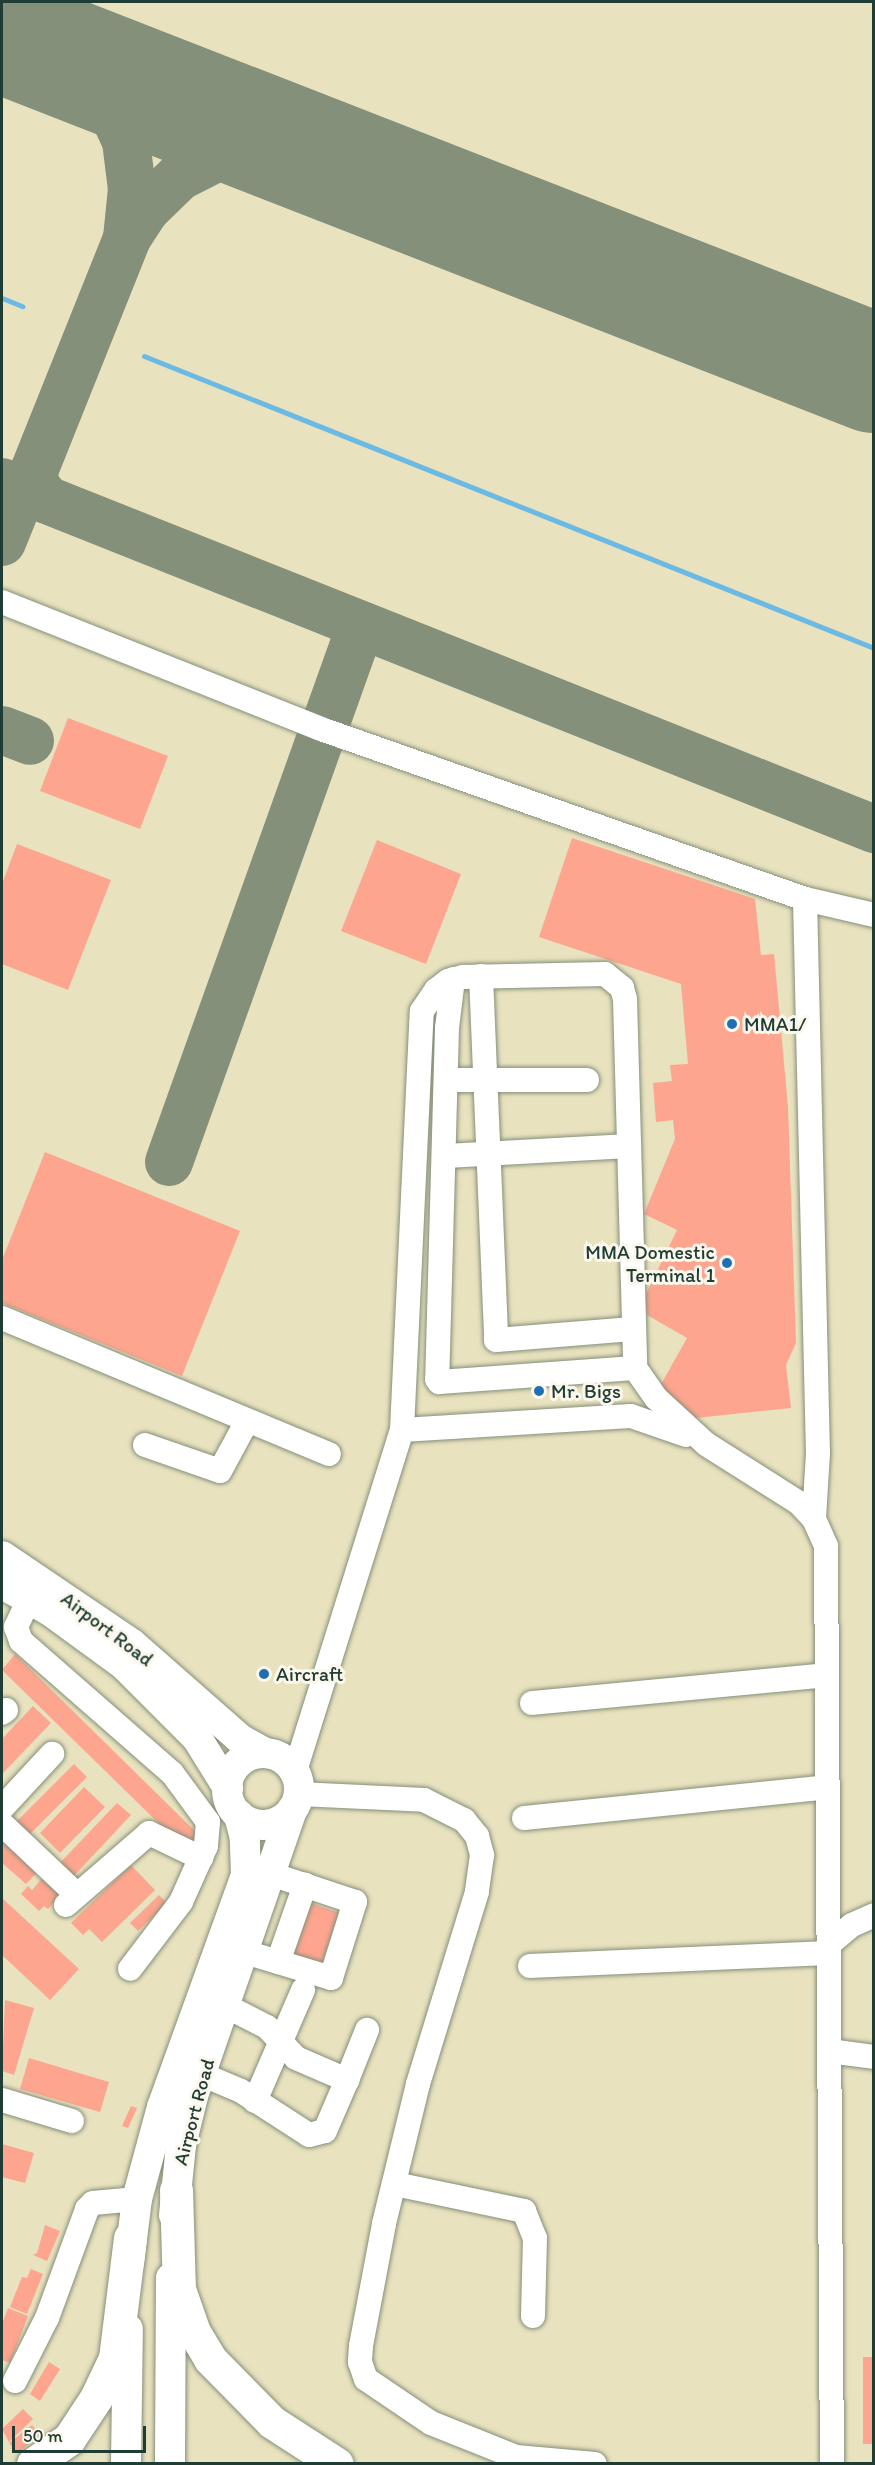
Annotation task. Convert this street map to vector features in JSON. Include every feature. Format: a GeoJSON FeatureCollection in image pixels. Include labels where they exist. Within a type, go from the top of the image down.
{"type":"FeatureCollection","features":[{"type":"Feature","properties":{"kind":"highway"},"geometry":{"type":"LineString","coordinates":[[176,2190],[179,2289],[199,2341],[210,2359],[272,2422],[337,2463]]}},
{"type":"Feature","properties":{"kind":"highway"},"geometry":{"type":"LineString","coordinates":[[33,2463],[69,2439],[96,2398],[115,2358],[130,2238]]}},
{"type":"Feature","properties":{"kind":"main road","name":"Airport Road"},"geometry":{"type":"LineString","coordinates":[[2,1556],[132,1644],[240,1739],[263,1752]]}},
{"type":"Feature","properties":{"kind":"main road","name":"Airport Road"},"geometry":{"type":"LineString","coordinates":[[2,1584],[29,1599],[124,1665],[197,1738],[228,1788]]}},
{"type":"Feature","properties":{"kind":"main road"},"geometry":{"type":"LineString","coordinates":[[263,1752],[276,1754],[295,1792],[277,1822],[266,1825],[253,1824],[238,1815],[228,1798],[232,1769],[241,1760],[263,1752]]}},
{"type":"Feature","properties":{"kind":"main road","name":"Airport Road"},"geometry":{"type":"LineString","coordinates":[[170,2463],[172,2234],[181,2145],[201,2074],[271,1874],[280,1836],[295,1792]]}},
{"type":"Feature","properties":{"kind":"main road","name":"Airport Road"},"geometry":{"type":"LineString","coordinates":[[126,2463],[130,2238],[137,2199],[162,2107],[246,1875],[245,1838],[238,1815]]}},
{"type":"Feature","properties":{"kind":"street"},"geometry":{"type":"LineString","coordinates":[[2,602],[321,729],[805,899],[873,915]]}},
{"type":"Feature","properties":{"kind":"street"},"geometry":{"type":"LineString","coordinates":[[805,899],[818,1453],[814,1519]]}},
{"type":"Feature","properties":{"kind":"street"},"geometry":{"type":"LineString","coordinates":[[595,2463],[516,2457],[431,2423],[366,2379],[360,2362],[361,2346],[395,2184],[417,2085],[477,1892],[480,1846],[464,1820],[424,1800],[295,1792],[402,1430],[422,1011],[436,990],[453,979],[481,976],[589,972],[616,979],[625,999],[635,1368],[656,1398],[706,1444],[799,1503],[814,1519],[826,1546],[832,2463]]}},
{"type":"Feature","properties":{"kind":"street"},"geometry":{"type":"LineString","coordinates":[[481,976],[496,1340],[633,1329]]}},
{"type":"Feature","properties":{"kind":"street"},"geometry":{"type":"LineString","coordinates":[[453,979],[447,1080],[439,1382],[635,1368]]}},
{"type":"Feature","properties":{"kind":"street"},"geometry":{"type":"LineString","coordinates":[[447,1080],[587,1080]]}},
{"type":"Feature","properties":{"kind":"street"},"geometry":{"type":"LineString","coordinates":[[446,1156],[628,1146]]}},
{"type":"Feature","properties":{"kind":"street"},"geometry":{"type":"LineString","coordinates":[[2,1318],[329,1454]]}},
{"type":"Feature","properties":{"kind":"street"},"geometry":{"type":"LineString","coordinates":[[402,1430],[631,1416],[706,1444]]}},
{"type":"Feature","properties":{"kind":"street"},"geometry":{"type":"LineString","coordinates":[[145,1444],[220,1471],[247,1421]]}},
{"type":"Feature","properties":{"kind":"street"},"geometry":{"type":"LineString","coordinates":[[29,1599],[16,1627],[21,1641],[172,1773],[195,1800],[208,1822],[201,1858],[181,1902],[130,1969]]}},
{"type":"Feature","properties":{"kind":"street"},"geometry":{"type":"LineString","coordinates":[[532,1703],[827,1675]]}},
{"type":"Feature","properties":{"kind":"street"},"geometry":{"type":"LineString","coordinates":[[2,1808],[52,1754]]}},
{"type":"Feature","properties":{"kind":"street"},"geometry":{"type":"LineString","coordinates":[[524,1818],[827,1787]]}},
{"type":"Feature","properties":{"kind":"street"},"geometry":{"type":"LineString","coordinates":[[2,1824],[71,1900],[149,1833],[201,1858]]}},
{"type":"Feature","properties":{"kind":"street"},"geometry":{"type":"LineString","coordinates":[[245,1952],[331,1978],[355,1902],[271,1874]]}},
{"type":"Feature","properties":{"kind":"street"},"geometry":{"type":"LineString","coordinates":[[278,1962],[305,1885]]}},
{"type":"Feature","properties":{"kind":"street"},"geometry":{"type":"LineString","coordinates":[[530,1966],[828,1949],[852,1925],[873,1915]]}},
{"type":"Feature","properties":{"kind":"street"},"geometry":{"type":"LineString","coordinates":[[255,2101],[303,1990]]}},
{"type":"Feature","properties":{"kind":"street"},"geometry":{"type":"LineString","coordinates":[[226,2006],[267,2027],[297,2058],[347,2080]]}},
{"type":"Feature","properties":{"kind":"street"},"geometry":{"type":"LineString","coordinates":[[201,2074],[255,2101],[309,2135],[316,2135],[325,2131],[367,2030]]}},
{"type":"Feature","properties":{"kind":"street"},"geometry":{"type":"LineString","coordinates":[[829,2051],[873,2057]]}},
{"type":"Feature","properties":{"kind":"street"},"geometry":{"type":"LineString","coordinates":[[2,2100],[72,2121]]}},
{"type":"Feature","properties":{"kind":"street"},"geometry":{"type":"LineString","coordinates":[[395,2184],[524,2211],[536,2238],[533,2316]]}},
{"type":"Feature","properties":{"kind":"street"},"geometry":{"type":"LineString","coordinates":[[15,2381],[46,2318],[87,2209],[99,2201],[137,2199]]}},
{"type":"Feature","properties":{"kind":"building"},"geometry":{"type":"Polygon","coordinates":[[[68,718],[168,756],[140,829],[40,791],[68,718]]]}},
{"type":"Feature","properties":{"kind":"building"},"geometry":{"type":"Polygon","coordinates":[[[572,838],[755,899],[761,955],[774,954],[788,1107],[796,1343],[786,1365],[791,1408],[696,1418],[655,1395],[687,1338],[647,1315],[645,1296],[677,1230],[644,1214],[675,1139],[673,1120],[656,1122],[653,1083],[672,1081],[670,1065],[688,1064],[681,984],[539,937],[572,838]]]}},
{"type":"Feature","properties":{"kind":"building"},"geometry":{"type":"Polygon","coordinates":[[[377,840],[461,874],[426,964],[341,931],[377,840]]]}},
{"type":"Feature","properties":{"kind":"building"},"geometry":{"type":"Polygon","coordinates":[[[17,844],[111,880],[68,990],[2,964],[2,884],[17,844]]]}},
{"type":"Feature","properties":{"kind":"building"},"geometry":{"type":"Polygon","coordinates":[[[45,1152],[240,1231],[182,1376],[2,1303],[2,1260],[45,1152]]]}},
{"type":"Feature","properties":{"kind":"building"},"geometry":{"type":"Polygon","coordinates":[[[15,1654],[201,1837],[187,1851],[2,1670],[15,1654]]]}},
{"type":"Feature","properties":{"kind":"building"},"geometry":{"type":"Polygon","coordinates":[[[33,1706],[51,1723],[2,1774],[2,1739],[33,1706]]]}},
{"type":"Feature","properties":{"kind":"building"},"geometry":{"type":"Polygon","coordinates":[[[74,1764],[87,1777],[28,1836],[15,1823],[74,1764]]]}},
{"type":"Feature","properties":{"kind":"building"},"geometry":{"type":"Polygon","coordinates":[[[84,1787],[105,1807],[60,1853],[40,1833],[84,1787]]]}},
{"type":"Feature","properties":{"kind":"building"},"geometry":{"type":"Polygon","coordinates":[[[117,1803],[131,1815],[71,1879],[57,1866],[117,1803]]]}},
{"type":"Feature","properties":{"kind":"building"},"geometry":{"type":"Polygon","coordinates":[[[2,1832],[41,1868],[26,1884],[2,1863],[2,1832]]]}},
{"type":"Feature","properties":{"kind":"building"},"geometry":{"type":"Polygon","coordinates":[[[131,1865],[155,1890],[102,1942],[89,1929],[83,1935],[71,1923],[131,1865]]]}},
{"type":"Feature","properties":{"kind":"building"},"geometry":{"type":"Polygon","coordinates":[[[45,1875],[64,1892],[48,1909],[44,1906],[39,1911],[21,1894],[28,1886],[32,1890],[45,1875]]]}},
{"type":"Feature","properties":{"kind":"building"},"geometry":{"type":"Polygon","coordinates":[[[159,1895],[167,1903],[138,1931],[130,1923],[159,1895]]]}},
{"type":"Feature","properties":{"kind":"building"},"geometry":{"type":"Polygon","coordinates":[[[2,1898],[79,1969],[50,2000],[2,1955],[2,1898]]]}},
{"type":"Feature","properties":{"kind":"building"},"geometry":{"type":"Polygon","coordinates":[[[305,1901],[339,1913],[320,1972],[287,1960],[305,1901]]]}},
{"type":"Feature","properties":{"kind":"building"},"geometry":{"type":"Polygon","coordinates":[[[5,2000],[34,2008],[14,2075],[2,2071],[5,2000]]]}},
{"type":"Feature","properties":{"kind":"building"},"geometry":{"type":"Polygon","coordinates":[[[29,2058],[109,2082],[100,2112],[20,2089],[29,2058]]]}},
{"type":"Feature","properties":{"kind":"building"},"geometry":{"type":"Polygon","coordinates":[[[131,2106],[137,2108],[128,2128],[122,2126],[131,2106]]]}},
{"type":"Feature","properties":{"kind":"building"},"geometry":{"type":"Polygon","coordinates":[[[2,2144],[34,2153],[25,2183],[2,2177],[2,2144]]]}},
{"type":"Feature","properties":{"kind":"building"},"geometry":{"type":"Polygon","coordinates":[[[45,2225],[60,2231],[47,2261],[33,2255],[37,2253],[45,2225]]]}},
{"type":"Feature","properties":{"kind":"building"},"geometry":{"type":"Polygon","coordinates":[[[31,2269],[43,2274],[27,2314],[10,2307],[22,2277],[27,2278],[31,2269]]]}},
{"type":"Feature","properties":{"kind":"building"},"geometry":{"type":"Polygon","coordinates":[[[8,2308],[28,2316],[10,2363],[2,2360],[2,2324],[8,2308]]]}},
{"type":"Feature","properties":{"kind":"building"},"geometry":{"type":"Polygon","coordinates":[[[863,2357],[874,2357],[874,2444],[863,2444],[863,2357]]]}},
{"type":"Feature","properties":{"kind":"building"},"geometry":{"type":"Polygon","coordinates":[[[49,2362],[60,2369],[40,2401],[30,2394],[49,2362]]]}},
{"type":"Feature","properties":{"kind":"building"},"geometry":{"type":"Polygon","coordinates":[[[23,2409],[33,2419],[9,2442],[2,2429],[23,2409]]]}},
{"type":"Feature","properties":{"kind":"building"},"geometry":{"type":"Polygon","coordinates":[[[32,2425],[40,2435],[17,2453],[9,2443],[32,2425]]]}},
{"type":"Feature","properties":{"kind":"waterway"},"geometry":{"type":"LineString","coordinates":[[2,298],[22,306]]}},
{"type":"Feature","properties":{"kind":"waterway"},"geometry":{"type":"LineString","coordinates":[[144,356],[874,648]]}},
{"type":"Feature","properties":{"kind":"taxiway"},"geometry":{"type":"LineString","coordinates":[[68,59],[86,73],[106,98],[126,141],[132,189],[127,238]]}},
{"type":"Feature","properties":{"kind":"taxiway"},"geometry":{"type":"LineString","coordinates":[[47,500],[35,485],[34,471],[127,238],[145,210],[179,177],[222,155],[269,146],[303,150]]}},
{"type":"Feature","properties":{"kind":"taxiway"},"geometry":{"type":"LineString","coordinates":[[845,362],[874,365]]}},
{"type":"Feature","properties":{"kind":"taxiway"},"geometry":{"type":"LineString","coordinates":[[2,482],[874,829]]}},
{"type":"Feature","properties":{"kind":"taxiway"},"geometry":{"type":"LineString","coordinates":[[2,542],[23,490]]}},
{"type":"Feature","properties":{"kind":"taxiway"},"geometry":{"type":"LineString","coordinates":[[169,1162],[361,625]]}},
{"type":"Feature","properties":{"kind":"taxiway"},"geometry":{"type":"LineString","coordinates":[[2,730],[30,741]]}},
{"type":"Feature","properties":{"kind":"runway"},"geometry":{"type":"LineString","coordinates":[[2,33],[874,373]]}},
{"type":"Feature","properties":{"kind":"place","name":"MMA1/"},"geometry":{"type":"Point","coordinates":[732,1024]}},
{"type":"Feature","properties":{"kind":"place","name":"MMA Domestic Terminal 1"},"geometry":{"type":"Point","coordinates":[727,1263]}},
{"type":"Feature","properties":{"kind":"place","name":"Mr. Bigs"},"geometry":{"type":"Point","coordinates":[539,1391]}},
{"type":"Feature","properties":{"kind":"place","name":"Aircraft"},"geometry":{"type":"Point","coordinates":[264,1674]}}]}
